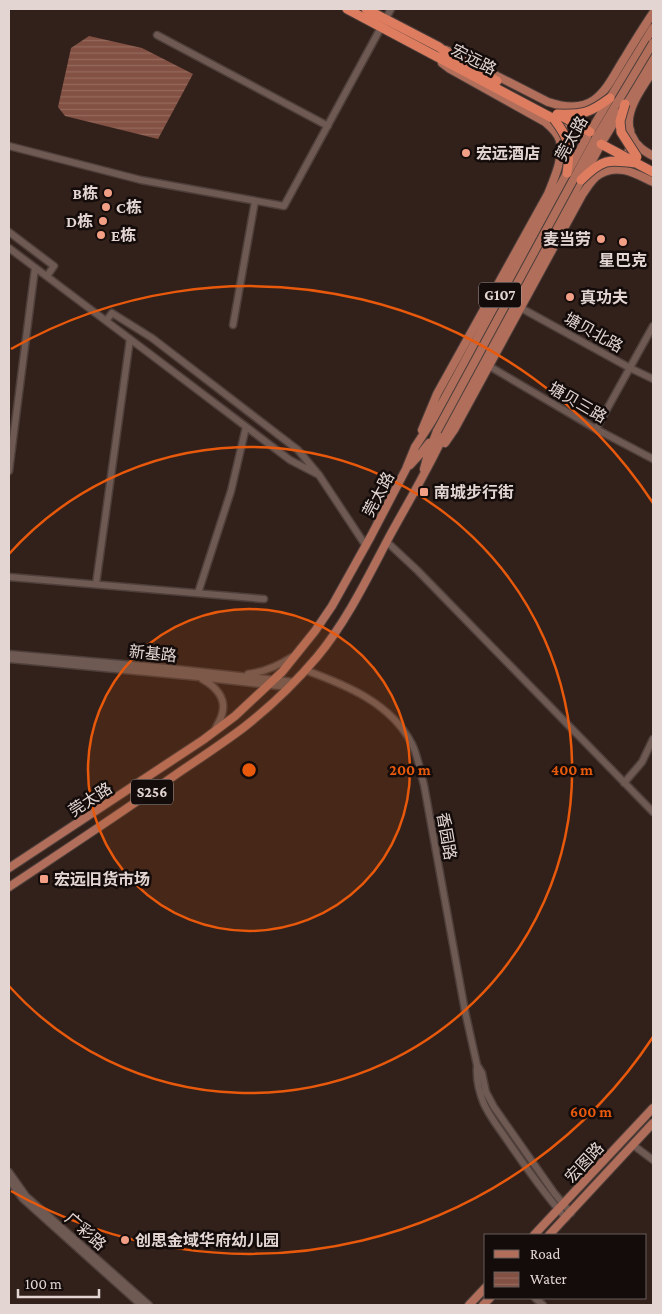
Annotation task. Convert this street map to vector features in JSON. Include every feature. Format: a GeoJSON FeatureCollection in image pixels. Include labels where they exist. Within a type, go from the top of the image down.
{"type":"FeatureCollection","features":[{"type":"Feature","properties":{"kind":"highway","name":"宏远路"},"geometry":{"type":"LineString","coordinates":[[347,9],[439,47],[454,62]]}},
{"type":"Feature","properties":{"kind":"highway","name":"宏远路"},"geometry":{"type":"LineString","coordinates":[[366,9],[383,23],[435,56],[454,62],[636,160]]}},
{"type":"Feature","properties":{"kind":"highway"},"geometry":{"type":"LineString","coordinates":[[567,173],[570,146],[556,116],[586,113],[610,98]]}},
{"type":"Feature","properties":{"kind":"highway"},"geometry":{"type":"LineString","coordinates":[[625,104],[620,121],[621,132],[636,160],[653,172]]}},
{"type":"Feature","properties":{"kind":"highway"},"geometry":{"type":"LineString","coordinates":[[581,180],[593,168],[604,162],[636,160],[653,166]]}},
{"type":"Feature","properties":{"kind":"main road"},"geometry":{"type":"LineString","coordinates":[[415,447],[437,394],[548,194],[557,172],[560,156],[561,128],[575,109],[594,100],[605,89],[653,13]]}},
{"type":"Feature","properties":{"kind":"main road","name":"莞太路"},"geometry":{"type":"LineString","coordinates":[[9,868],[214,733],[282,672],[315,631],[332,606],[366,546],[406,469],[415,447],[434,418],[567,173],[653,28]]}},
{"type":"Feature","properties":{"kind":"main road"},"geometry":{"type":"LineString","coordinates":[[406,469],[422,452],[437,431],[596,138],[653,43]]}},
{"type":"Feature","properties":{"kind":"main road"},"geometry":{"type":"LineString","coordinates":[[439,47],[548,102],[560,106],[574,107],[598,103],[609,106],[619,112],[627,121],[635,142],[653,156]]}},
{"type":"Feature","properties":{"kind":"main road"},"geometry":{"type":"LineString","coordinates":[[435,56],[450,69],[546,122],[560,140],[562,151],[568,161],[577,169],[599,174],[621,169],[634,172],[653,182]]}},
{"type":"Feature","properties":{"kind":"main road","name":"莞太路"},"geometry":{"type":"LineString","coordinates":[[9,887],[140,800],[242,728],[291,685],[317,657],[362,590],[581,180],[653,58]]}},
{"type":"Feature","properties":{"kind":"main road"},"geometry":{"type":"LineString","coordinates":[[434,457],[454,430],[582,195],[590,183],[600,174],[610,171],[620,164],[627,155],[631,144],[631,132],[628,122],[632,107],[653,70]]}},
{"type":"Feature","properties":{"kind":"main road"},"geometry":{"type":"LineString","coordinates":[[422,478],[428,454],[437,431]]}},
{"type":"Feature","properties":{"kind":"main road","name":"宏图路"},"geometry":{"type":"LineString","coordinates":[[535,1234],[653,1108]]}},
{"type":"Feature","properties":{"kind":"main road","name":"宏图路"},"geometry":{"type":"LineString","coordinates":[[550,1234],[653,1123]]}},
{"type":"Feature","properties":{"kind":"main road"},"geometry":{"type":"LineString","coordinates":[[469,1305],[484,1289]]}},
{"type":"Feature","properties":{"kind":"street"},"geometry":{"type":"LineString","coordinates":[[9,146],[141,180],[284,206],[391,9]]}},
{"type":"Feature","properties":{"kind":"street"},"geometry":{"type":"LineString","coordinates":[[158,35],[328,126]]}},
{"type":"Feature","properties":{"kind":"street"},"geometry":{"type":"LineString","coordinates":[[233,325],[255,201]]}},
{"type":"Feature","properties":{"kind":"street"},"geometry":{"type":"LineString","coordinates":[[9,232],[54,266],[46,276]]}},
{"type":"Feature","properties":{"kind":"street"},"geometry":{"type":"LineString","coordinates":[[9,248],[290,460],[319,475]]}},
{"type":"Feature","properties":{"kind":"street"},"geometry":{"type":"LineString","coordinates":[[9,471],[35,268]]}},
{"type":"Feature","properties":{"kind":"street","name":"塘贝北路"},"geometry":{"type":"LineString","coordinates":[[521,308],[653,379]]}},
{"type":"Feature","properties":{"kind":"street"},"geometry":{"type":"LineString","coordinates":[[106,321],[112,313],[152,338],[298,450],[319,475],[366,546]]}},
{"type":"Feature","properties":{"kind":"street"},"geometry":{"type":"LineString","coordinates":[[596,429],[653,326]]}},
{"type":"Feature","properties":{"kind":"street"},"geometry":{"type":"LineString","coordinates":[[96,584],[130,339]]}},
{"type":"Feature","properties":{"kind":"street","name":"塘贝三路"},"geometry":{"type":"LineString","coordinates":[[489,366],[596,429],[653,459]]}},
{"type":"Feature","properties":{"kind":"street"},"geometry":{"type":"LineString","coordinates":[[198,593],[231,491],[246,427]]}},
{"type":"Feature","properties":{"kind":"street"},"geometry":{"type":"LineString","coordinates":[[387,542],[417,570],[653,812]]}},
{"type":"Feature","properties":{"kind":"street"},"geometry":{"type":"LineString","coordinates":[[9,577],[264,598]]}},
{"type":"Feature","properties":{"kind":"street","name":"新基路"},"geometry":{"type":"LineString","coordinates":[[9,654],[237,676],[291,685]]}},
{"type":"Feature","properties":{"kind":"street"},"geometry":{"type":"LineString","coordinates":[[237,676],[261,672],[283,663],[296,655]]}},
{"type":"Feature","properties":{"kind":"street","name":"新基路"},"geometry":{"type":"LineString","coordinates":[[9,659],[272,682]]}},
{"type":"Feature","properties":{"kind":"street","name":"香园路"},"geometry":{"type":"LineString","coordinates":[[305,670],[342,685],[374,702],[390,714],[412,743],[424,785],[465,1011],[477,1065],[482,1073],[486,1092],[490,1100],[568,1215]]}},
{"type":"Feature","properties":{"kind":"street"},"geometry":{"type":"LineString","coordinates":[[199,677],[214,687],[223,699],[222,716],[214,733]]}},
{"type":"Feature","properties":{"kind":"street"},"geometry":{"type":"LineString","coordinates":[[624,782],[642,762],[653,739]]}},
{"type":"Feature","properties":{"kind":"street"},"geometry":{"type":"LineString","coordinates":[[633,1145],[653,1160]]}},
{"type":"Feature","properties":{"kind":"street","name":"广彩路"},"geometry":{"type":"LineString","coordinates":[[9,1172],[26,1196],[149,1305]]}},
{"type":"Feature","properties":{"kind":"street","name":"广彩路"},"geometry":{"type":"LineString","coordinates":[[9,1180],[23,1199],[141,1305]]}},
{"type":"Feature","properties":{"kind":"water"},"geometry":{"type":"Polygon","coordinates":[[[89,36],[142,48],[193,74],[158,139],[65,116],[58,107],[71,48],[89,36]]]}},
{"type":"Feature","properties":{"kind":"place","name":"宏远酒店"},"geometry":{"type":"Point","coordinates":[466,153]}},
{"type":"Feature","properties":{"kind":"place","name":"B栋"},"geometry":{"type":"Point","coordinates":[108,193]}},
{"type":"Feature","properties":{"kind":"place","name":"C栋"},"geometry":{"type":"Point","coordinates":[106,207]}},
{"type":"Feature","properties":{"kind":"place","name":"D栋"},"geometry":{"type":"Point","coordinates":[103,221]}},
{"type":"Feature","properties":{"kind":"place","name":"E栋"},"geometry":{"type":"Point","coordinates":[101,235]}},
{"type":"Feature","properties":{"kind":"place","name":"麦当劳"},"geometry":{"type":"Point","coordinates":[601,239]}},
{"type":"Feature","properties":{"kind":"place","name":"星巴克"},"geometry":{"type":"Point","coordinates":[623,242]}},
{"type":"Feature","properties":{"kind":"place","name":"真功夫"},"geometry":{"type":"Point","coordinates":[570,297]}},
{"type":"Feature","properties":{"kind":"place","name":"南城步行街"},"geometry":{"type":"Point","coordinates":[424,492]}},
{"type":"Feature","properties":{"kind":"place","name":"宏远旧货市场"},"geometry":{"type":"Point","coordinates":[44,879]}},
{"type":"Feature","properties":{"kind":"place","name":"创思金域华府幼儿园"},"geometry":{"type":"Point","coordinates":[125,1240]}}]}
